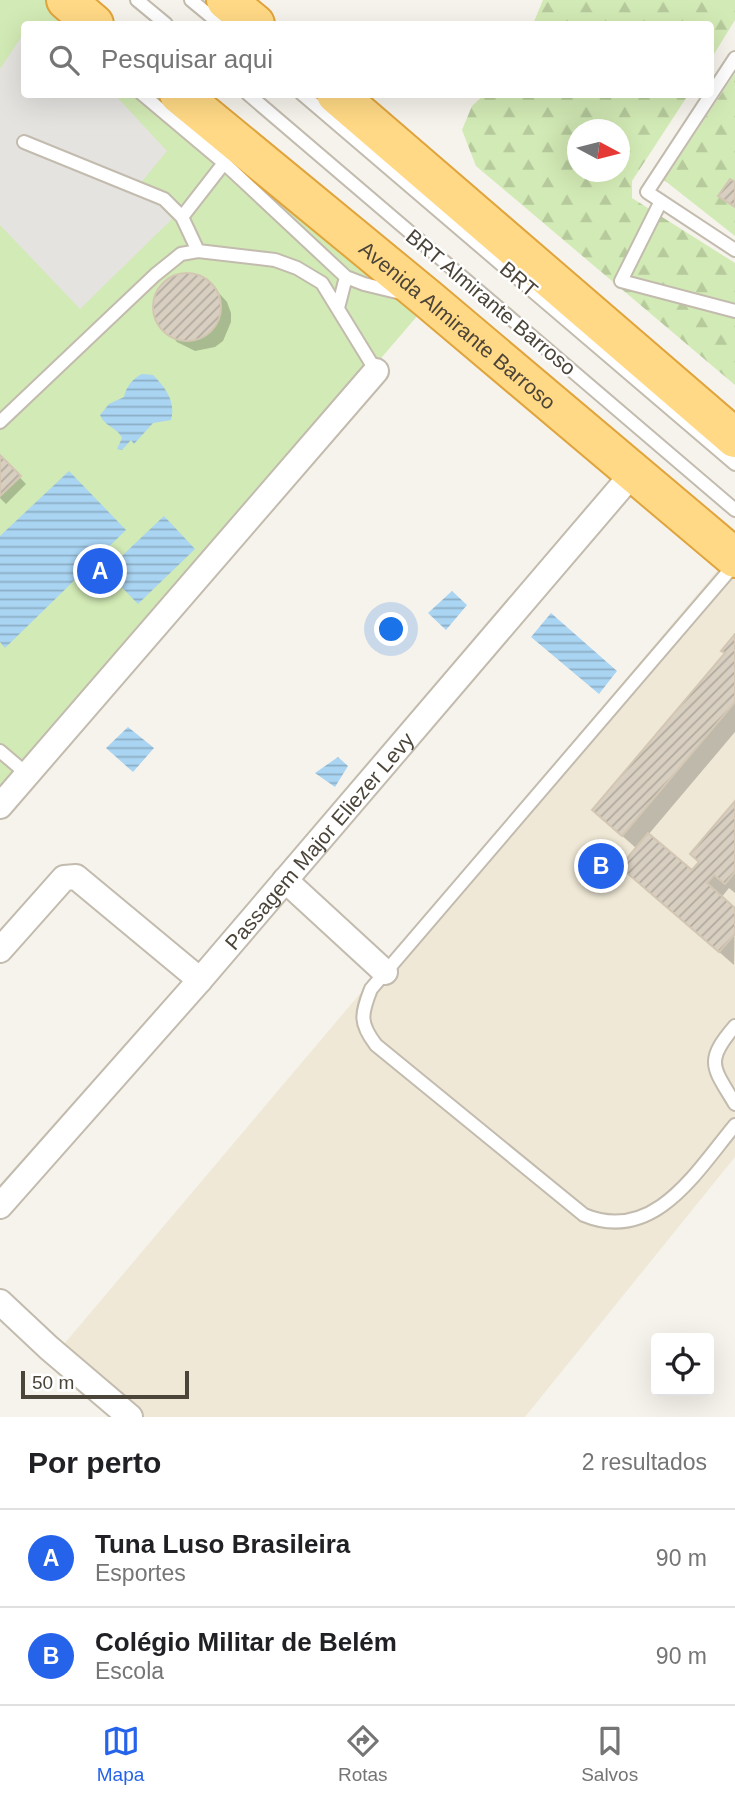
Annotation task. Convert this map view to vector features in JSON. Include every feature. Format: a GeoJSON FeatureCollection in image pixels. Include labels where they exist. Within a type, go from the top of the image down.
{"type":"FeatureCollection","features":[{"type":"Feature","properties":{"kind":"highway"},"geometry":{"type":"LineString","coordinates":[[226,0],[251,21]]}},
{"type":"Feature","properties":{"kind":"highway","name":"Avenida Almirante Barroso"},"geometry":{"type":"LineString","coordinates":[[184,98],[429,299],[735,561]]}},
{"type":"Feature","properties":{"kind":"highway"},"geometry":{"type":"LineString","coordinates":[[341,98],[735,438]]}},
{"type":"Feature","properties":{"kind":"street"},"geometry":{"type":"LineString","coordinates":[[0,806],[376,371]]}},
{"type":"Feature","properties":{"kind":"street","name":"Passagem Major Eliezer Levy"},"geometry":{"type":"LineString","coordinates":[[0,1206],[200,980],[634,472]]}},
{"type":"Feature","properties":{"kind":"street"},"geometry":{"type":"LineString","coordinates":[[0,950],[64,878],[76,877],[83,880],[200,980]]}},
{"type":"Feature","properties":{"kind":"street"},"geometry":{"type":"LineString","coordinates":[[285,880],[385,972]]}},
{"type":"Feature","properties":{"kind":"street"},"geometry":{"type":"LineString","coordinates":[[0,1302],[130,1417]]}},
{"type":"Feature","properties":{"kind":"lane"},"geometry":{"type":"LineString","coordinates":[[137,0],[162,21]]}},
{"type":"Feature","properties":{"kind":"lane"},"geometry":{"type":"LineString","coordinates":[[191,0],[216,21]]}},
{"type":"Feature","properties":{"kind":"lane"},"geometry":{"type":"LineString","coordinates":[[714,90],[735,58]]}},
{"type":"Feature","properties":{"kind":"lane"},"geometry":{"type":"LineString","coordinates":[[147,98],[224,163],[346,277],[364,284],[429,299]]}},
{"type":"Feature","properties":{"kind":"lane","name":"BRT Almirante Barroso"},"geometry":{"type":"LineString","coordinates":[[253,98],[735,510]]}},
{"type":"Feature","properties":{"kind":"lane","name":"BRT"},"geometry":{"type":"LineString","coordinates":[[307,98],[735,464]]}},
{"type":"Feature","properties":{"kind":"lane"},"geometry":{"type":"LineString","coordinates":[[709,98],[647,192],[735,250]]}},
{"type":"Feature","properties":{"kind":"lane"},"geometry":{"type":"LineString","coordinates":[[24,142],[164,199],[182,217],[198,251]]}},
{"type":"Feature","properties":{"kind":"lane"},"geometry":{"type":"LineString","coordinates":[[182,217],[224,163]]}},
{"type":"Feature","properties":{"kind":"lane"},"geometry":{"type":"LineString","coordinates":[[662,201],[621,281],[735,312]]}},
{"type":"Feature","properties":{"kind":"lane"},"geometry":{"type":"LineString","coordinates":[[0,422],[155,275],[180,254],[198,251],[275,260],[297,268],[322,283],[376,371]]}},
{"type":"Feature","properties":{"kind":"lane"},"geometry":{"type":"LineString","coordinates":[[338,307],[346,277]]}},
{"type":"Feature","properties":{"kind":"lane"},"geometry":{"type":"LineString","coordinates":[[735,561],[371,989],[362,1019],[366,1032],[376,1045],[584,1215],[602,1223],[626,1222],[649,1214],[676,1196],[735,1125]]}},
{"type":"Feature","properties":{"kind":"lane"},"geometry":{"type":"LineString","coordinates":[[0,751],[27,774]]}},
{"type":"Feature","properties":{"kind":"lane"},"geometry":{"type":"LineString","coordinates":[[735,1026],[716,1051],[714,1068],[735,1104]]}},
{"type":"Feature","properties":{"kind":"shaded area"},"geometry":{"type":"Polygon","coordinates":[[[21,38],[21,98],[118,98],[167,151],[139,185],[172,219],[80,309],[0,225],[0,69],[21,38]]]}},
{"type":"Feature","properties":{"kind":"shaded area"},"geometry":{"type":"Polygon","coordinates":[[[722,565],[735,576],[735,1157],[525,1417],[136,1417],[59,1350],[722,565]]]}},
{"type":"Feature","properties":{"kind":"green space"},"geometry":{"type":"Polygon","coordinates":[[[0,0],[66,0],[91,21],[21,21],[21,98],[183,98],[424,308],[0,804],[0,0]]]}},
{"type":"Feature","properties":{"kind":"green space"},"geometry":{"type":"Polygon","coordinates":[[[543,0],[735,0],[735,20],[714,54],[714,21],[534,21],[543,0]]]}},
{"type":"Feature","properties":{"kind":"green space"},"geometry":{"type":"Polygon","coordinates":[[[735,73],[735,236],[664,180],[735,73]]]}},
{"type":"Feature","properties":{"kind":"green space"},"geometry":{"type":"Polygon","coordinates":[[[481,98],[686,98],[632,181],[632,198],[735,263],[735,385],[476,166],[462,130],[472,106],[481,98]]]}},
{"type":"Feature","properties":{"kind":"water"},"geometry":{"type":"Polygon","coordinates":[[[142,374],[153,375],[166,390],[172,407],[171,420],[153,423],[134,444],[131,440],[122,450],[117,449],[122,438],[100,415],[109,404],[124,397],[130,383],[142,374]]]}},
{"type":"Feature","properties":{"kind":"water"},"geometry":{"type":"Polygon","coordinates":[[[69,471],[126,530],[5,648],[0,642],[0,536],[69,471]]]}},
{"type":"Feature","properties":{"kind":"water"},"geometry":{"type":"Polygon","coordinates":[[[164,516],[195,549],[138,604],[106,571],[164,516]]]}},
{"type":"Feature","properties":{"kind":"water"},"geometry":{"type":"Polygon","coordinates":[[[452,591],[467,605],[446,630],[428,613],[452,591]]]}},
{"type":"Feature","properties":{"kind":"water"},"geometry":{"type":"Polygon","coordinates":[[[551,613],[617,671],[599,694],[531,637],[551,613]]]}},
{"type":"Feature","properties":{"kind":"water"},"geometry":{"type":"Polygon","coordinates":[[[128,727],[154,748],[133,772],[106,748],[128,727]]]}},
{"type":"Feature","properties":{"kind":"water"},"geometry":{"type":"Polygon","coordinates":[[[338,757],[348,766],[335,787],[315,773],[338,757]]]}},
{"type":"Feature","properties":{"kind":"building"},"geometry":{"type":"Polygon","coordinates":[[[730,179],[735,182],[735,207],[718,196],[730,179]]]}},
{"type":"Feature","properties":{"kind":"building"},"geometry":{"type":"Polygon","coordinates":[[[187,273],[200,276],[211,283],[218,294],[221,307],[218,320],[211,331],[200,338],[187,341],[174,338],[163,331],[156,320],[153,307],[156,294],[163,283],[174,276],[187,273]]]}},
{"type":"Feature","properties":{"kind":"building"},"geometry":{"type":"Polygon","coordinates":[[[0,455],[21,476],[0,496],[0,455]]]}},
{"type":"Feature","properties":{"kind":"building"},"geometry":{"type":"Polygon","coordinates":[[[735,634],[735,702],[622,836],[592,810],[725,653],[721,651],[735,634]]]}},
{"type":"Feature","properties":{"kind":"building"},"geometry":{"type":"Polygon","coordinates":[[[735,801],[735,872],[725,884],[714,875],[707,883],[735,908],[735,934],[719,952],[620,867],[648,833],[692,870],[699,862],[690,854],[735,801]]]}},
{"type":"Feature","properties":{"kind":"place","name":"Tuna Luso Brasileira"},"geometry":{"type":"Point","coordinates":[100,571]}},
{"type":"Feature","properties":{"kind":"place","name":"Colégio Militar de Belém"},"geometry":{"type":"Point","coordinates":[601,866]}}]}
